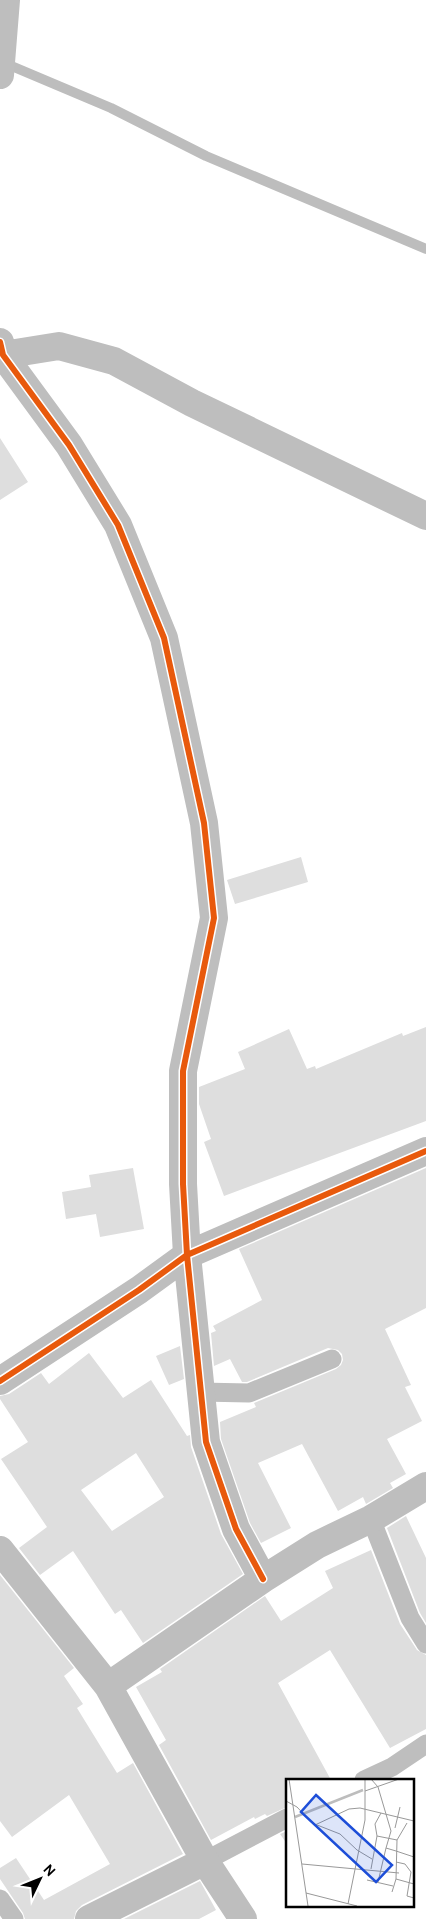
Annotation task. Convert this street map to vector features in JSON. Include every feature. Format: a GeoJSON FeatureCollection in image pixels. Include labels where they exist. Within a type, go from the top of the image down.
{"type":"FeatureCollection","features":[{"type":"Feature","properties":{"kind":"street"},"geometry":{"type":"LineString","coordinates":[[0,75],[6,0]]}},
{"type":"Feature","properties":{"kind":"street"},"geometry":{"type":"LineString","coordinates":[[2,349],[59,346],[114,361],[192,402],[426,516]]}},
{"type":"Feature","properties":{"kind":"street"},"geometry":{"type":"LineString","coordinates":[[2,349],[69,445],[118,525],[164,638],[204,823],[214,918],[184,1071],[183,1184],[187,1255],[206,1442],[236,1529],[263,1579]]}},
{"type":"Feature","properties":{"kind":"street"},"geometry":{"type":"LineString","coordinates":[[0,1381],[139,1290],[187,1255],[426,1151]]}},
{"type":"Feature","properties":{"kind":"street"},"geometry":{"type":"LineString","coordinates":[[108,1686],[263,1579],[317,1546],[371,1519],[426,1486]]}},
{"type":"Feature","properties":{"kind":"street"},"geometry":{"type":"LineString","coordinates":[[0,1550],[108,1686],[205,1861],[244,1919]]}},
{"type":"Feature","properties":{"kind":"street"},"geometry":{"type":"LineString","coordinates":[[89,1919],[205,1861]]}},
{"type":"Feature","properties":{"kind":"lane"},"geometry":{"type":"LineString","coordinates":[[200,1392],[250,1393],[332,1359]]}},
{"type":"Feature","properties":{"kind":"lane"},"geometry":{"type":"LineString","coordinates":[[371,1519],[410,1618],[426,1644]]}},
{"type":"Feature","properties":{"kind":"lane"},"geometry":{"type":"LineString","coordinates":[[366,1779],[392,1767],[426,1744]]}},
{"type":"Feature","properties":{"kind":"lane"},"geometry":{"type":"LineString","coordinates":[[205,1861],[286,1819]]}},
{"type":"Feature","properties":{"kind":"lane"},"geometry":{"type":"LineString","coordinates":[[0,1899],[14,1919]]}},
{"type":"Feature","properties":{"kind":"building"},"geometry":{"type":"Polygon","coordinates":[[[0,438],[28,482],[0,500],[0,438]]]}},
{"type":"Feature","properties":{"kind":"building"},"geometry":{"type":"Polygon","coordinates":[[[301,857],[308,882],[235,904],[227,880],[301,857]]]}},
{"type":"Feature","properties":{"kind":"building"},"geometry":{"type":"Polygon","coordinates":[[[426,1027],[426,1121],[224,1196],[204,1142],[211,1139],[199,1104],[199,1087],[245,1069],[238,1052],[289,1029],[307,1069],[315,1066],[316,1069],[402,1033],[403,1036],[426,1027]]]}},
{"type":"Feature","properties":{"kind":"building"},"geometry":{"type":"Polygon","coordinates":[[[133,1168],[144,1229],[100,1237],[96,1214],[66,1219],[62,1192],[91,1187],[89,1175],[133,1168]]]}},
{"type":"Feature","properties":{"kind":"building"},"geometry":{"type":"Polygon","coordinates":[[[426,1168],[426,1308],[385,1329],[411,1385],[405,1387],[422,1421],[387,1439],[406,1474],[390,1483],[393,1488],[366,1504],[363,1497],[338,1511],[302,1444],[258,1463],[291,1528],[261,1543],[250,1523],[221,1439],[220,1422],[256,1407],[254,1403],[336,1369],[343,1360],[342,1354],[338,1350],[328,1348],[247,1382],[242,1382],[230,1359],[214,1366],[211,1333],[216,1331],[213,1326],[262,1300],[239,1249],[426,1168]]]}},
{"type":"Feature","properties":{"kind":"building"},"geometry":{"type":"Polygon","coordinates":[[[180,1346],[184,1379],[169,1385],[156,1356],[180,1346]]]}},
{"type":"Feature","properties":{"kind":"building"},"geometry":{"type":"Polygon","coordinates":[[[89,1353],[123,1398],[151,1380],[187,1436],[190,1435],[191,1447],[221,1534],[243,1574],[143,1643],[121,1610],[115,1614],[73,1551],[40,1575],[19,1548],[47,1527],[1,1459],[28,1442],[0,1399],[0,1396],[9,1394],[41,1373],[49,1384],[89,1353]],[[136,1453],[81,1490],[112,1531],[164,1497],[136,1453]]]}},
{"type":"Feature","properties":{"kind":"building"},"geometry":{"type":"Polygon","coordinates":[[[406,1516],[426,1558],[426,1623],[420,1613],[387,1528],[406,1516]]]}},
{"type":"Feature","properties":{"kind":"building"},"geometry":{"type":"Polygon","coordinates":[[[371,1550],[400,1624],[417,1650],[426,1655],[426,1729],[390,1748],[330,1650],[278,1683],[330,1779],[286,1779],[286,1807],[267,1816],[265,1814],[255,1819],[254,1817],[211,1840],[159,1745],[166,1740],[136,1687],[162,1672],[160,1669],[265,1596],[281,1621],[333,1588],[325,1571],[371,1550]]]}},
{"type":"Feature","properties":{"kind":"building"},"geometry":{"type":"Polygon","coordinates":[[[0,1575],[74,1668],[64,1676],[83,1704],[77,1708],[117,1773],[133,1763],[183,1854],[82,1905],[76,1911],[74,1919],[25,1919],[0,1879],[0,1868],[16,1858],[44,1900],[110,1864],[69,1795],[12,1837],[0,1821],[0,1575]]]}},
{"type":"Feature","properties":{"kind":"building"},"geometry":{"type":"Polygon","coordinates":[[[286,1831],[286,1843],[280,1834],[286,1831]]]}},
{"type":"Feature","properties":{"kind":"building"},"geometry":{"type":"Polygon","coordinates":[[[200,1881],[216,1910],[199,1919],[124,1919],[200,1881]]]}},
{"type":"Feature","properties":{"kind":"waterway"},"geometry":{"type":"LineString","coordinates":[[2,62],[111,108],[206,156],[426,249]]}},
{"type":"Feature","properties":{"kind":"cycle path"},"geometry":{"type":"LineString","coordinates":[[0,342],[3,355],[69,445],[118,525],[164,638],[204,823],[214,918],[183,1071],[183,1184],[187,1255],[206,1442],[236,1529],[263,1579]]}},
{"type":"Feature","properties":{"kind":"cycle path"},"geometry":{"type":"LineString","coordinates":[[0,1381],[139,1290],[187,1255],[426,1151]]}}]}
